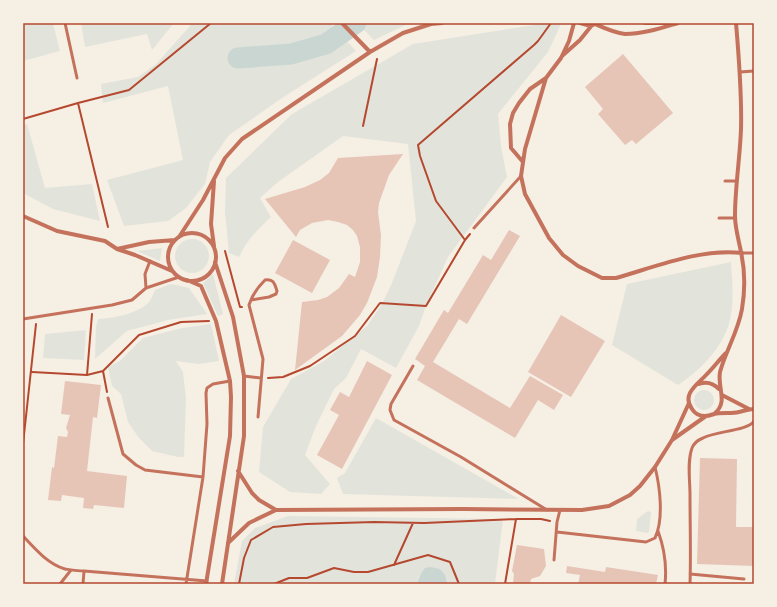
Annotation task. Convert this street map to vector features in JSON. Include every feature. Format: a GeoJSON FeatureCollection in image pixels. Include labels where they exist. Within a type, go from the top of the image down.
{"type":"FeatureCollection","features":[{"type":"Feature","properties":{"kind":"street"},"geometry":{"type":"LineString","coordinates":[[172,271],[168,258],[168,252],[203,200],[225,158],[242,139],[370,52],[403,33],[431,24],[442,23]]}},
{"type":"Feature","properties":{"kind":"street"},"geometry":{"type":"LineString","coordinates":[[574,23],[569,41],[560,58],[546,78],[525,149],[521,176],[524,194],[549,238],[564,255],[578,266],[602,278],[616,278],[696,256],[728,252],[742,254]]}},
{"type":"Feature","properties":{"kind":"street"},"geometry":{"type":"LineString","coordinates":[[580,23],[587,25],[594,24],[624,34],[645,32],[678,23]]}},
{"type":"Feature","properties":{"kind":"street"},"geometry":{"type":"LineString","coordinates":[[645,23],[678,23]]}},
{"type":"Feature","properties":{"kind":"street"},"geometry":{"type":"LineString","coordinates":[[714,414],[721,406],[722,395],[720,390],[720,371],[738,326],[744,289],[742,254],[735,218],[741,128],[740,72],[736,23]]}},
{"type":"Feature","properties":{"kind":"street"},"geometry":{"type":"LineString","coordinates":[[343,24],[370,52]]}},
{"type":"Feature","properties":{"kind":"street"},"geometry":{"type":"LineString","coordinates":[[560,58],[580,40],[594,24]]}},
{"type":"Feature","properties":{"kind":"street"},"geometry":{"type":"LineString","coordinates":[[523,162],[510,148],[510,124],[519,103],[530,89],[546,78]]}},
{"type":"Feature","properties":{"kind":"street"},"geometry":{"type":"LineString","coordinates":[[214,179],[211,224],[215,250],[215,262],[233,317],[244,376],[244,436],[222,584]]}},
{"type":"Feature","properties":{"kind":"street"},"geometry":{"type":"LineString","coordinates":[[23,216],[57,231],[105,241],[117,249],[150,261],[172,271],[179,277],[201,286],[216,321],[230,381],[231,397],[230,436],[207,582]]}},
{"type":"Feature","properties":{"kind":"street"},"geometry":{"type":"LineString","coordinates":[[117,249],[177,238],[185,234],[193,233],[200,234],[206,238],[215,250]]}},
{"type":"Feature","properties":{"kind":"street"},"geometry":{"type":"LineString","coordinates":[[187,280],[194,281],[202,279],[208,275],[215,262]]}},
{"type":"Feature","properties":{"kind":"street"},"geometry":{"type":"LineString","coordinates":[[726,353],[692,389],[689,396],[689,402],[693,411],[701,416],[706,416],[754,409]]}},
{"type":"Feature","properties":{"kind":"street"},"geometry":{"type":"LineString","coordinates":[[696,385],[703,382],[709,382],[720,390]]}},
{"type":"Feature","properties":{"kind":"street"},"geometry":{"type":"LineString","coordinates":[[722,395],[749,409]]}},
{"type":"Feature","properties":{"kind":"street"},"geometry":{"type":"LineString","coordinates":[[228,543],[249,523],[276,510],[582,510],[610,506],[630,495],[640,486],[655,467],[672,440],[689,402]]}},
{"type":"Feature","properties":{"kind":"street"},"geometry":{"type":"LineString","coordinates":[[672,440],[706,416]]}},
{"type":"Feature","properties":{"kind":"street"},"geometry":{"type":"LineString","coordinates":[[238,470],[252,493],[259,500],[276,510]]}},
{"type":"Feature","properties":{"kind":"lane"},"geometry":{"type":"LineString","coordinates":[[65,23],[77,78]]}},
{"type":"Feature","properties":{"kind":"lane"},"geometry":{"type":"LineString","coordinates":[[740,72],[754,71]]}},
{"type":"Feature","properties":{"kind":"lane"},"geometry":{"type":"LineString","coordinates":[[474,228],[521,176]]}},
{"type":"Feature","properties":{"kind":"lane"},"geometry":{"type":"LineString","coordinates":[[725,181],[738,181]]}},
{"type":"Feature","properties":{"kind":"lane"},"geometry":{"type":"LineString","coordinates":[[719,218],[735,218]]}},
{"type":"Feature","properties":{"kind":"lane"},"geometry":{"type":"LineString","coordinates":[[742,254],[754,253]]}},
{"type":"Feature","properties":{"kind":"lane"},"geometry":{"type":"LineString","coordinates":[[146,288],[145,274],[150,261]]}},
{"type":"Feature","properties":{"kind":"lane"},"geometry":{"type":"LineString","coordinates":[[23,319],[132,300],[146,288],[179,277]]}},
{"type":"Feature","properties":{"kind":"lane"},"geometry":{"type":"LineString","coordinates":[[251,300],[269,297],[276,294],[277,291],[274,282],[272,280],[266,280],[259,286],[251,300],[249,305],[263,359],[258,417]]}},
{"type":"Feature","properties":{"kind":"lane"},"geometry":{"type":"LineString","coordinates":[[413,366],[391,404],[390,410],[394,420],[461,458],[547,510]]}},
{"type":"Feature","properties":{"kind":"lane"},"geometry":{"type":"LineString","coordinates":[[244,376],[261,378]]}},
{"type":"Feature","properties":{"kind":"lane"},"geometry":{"type":"LineString","coordinates":[[186,584],[203,477],[207,424],[207,388],[213,384],[230,381]]}},
{"type":"Feature","properties":{"kind":"lane"},"geometry":{"type":"LineString","coordinates":[[108,398],[123,454],[136,465],[145,470],[203,477]]}},
{"type":"Feature","properties":{"kind":"lane"},"geometry":{"type":"LineString","coordinates":[[690,584],[690,470],[692,448],[696,442],[704,437],[723,431],[746,427],[754,421]]}},
{"type":"Feature","properties":{"kind":"lane"},"geometry":{"type":"LineString","coordinates":[[557,532],[646,542],[655,538],[660,520],[660,492],[655,467]]}},
{"type":"Feature","properties":{"kind":"lane"},"geometry":{"type":"LineString","coordinates":[[554,560],[560,510]]}},
{"type":"Feature","properties":{"kind":"lane"},"geometry":{"type":"LineString","coordinates":[[658,531],[664,545],[666,557],[667,570],[665,584]]}},
{"type":"Feature","properties":{"kind":"lane"},"geometry":{"type":"LineString","coordinates":[[23,536],[50,562],[71,570],[207,582]]}},
{"type":"Feature","properties":{"kind":"lane"},"geometry":{"type":"LineString","coordinates":[[60,584],[71,570]]}},
{"type":"Feature","properties":{"kind":"lane"},"geometry":{"type":"LineString","coordinates":[[83,584],[84,572]]}},
{"type":"Feature","properties":{"kind":"lane"},"geometry":{"type":"LineString","coordinates":[[690,574],[744,579]]}},
{"type":"Feature","properties":{"kind":"path"},"geometry":{"type":"LineString","coordinates":[[23,119],[129,90],[211,23]]}},
{"type":"Feature","properties":{"kind":"path"},"geometry":{"type":"LineString","coordinates":[[465,240],[436,201],[420,156],[418,145],[534,45],[550,23]]}},
{"type":"Feature","properties":{"kind":"path"},"geometry":{"type":"LineString","coordinates":[[363,126],[378,59]]}},
{"type":"Feature","properties":{"kind":"path"},"geometry":{"type":"LineString","coordinates":[[78,103],[108,227]]}},
{"type":"Feature","properties":{"kind":"path"},"geometry":{"type":"LineString","coordinates":[[261,378],[283,377],[310,366],[355,336],[380,303],[426,306],[465,240],[474,228]]}},
{"type":"Feature","properties":{"kind":"path"},"geometry":{"type":"LineString","coordinates":[[225,251],[240,307],[249,305]]}},
{"type":"Feature","properties":{"kind":"path"},"geometry":{"type":"LineString","coordinates":[[87,375],[93,308]]}},
{"type":"Feature","properties":{"kind":"path"},"geometry":{"type":"LineString","coordinates":[[23,444],[37,317]]}},
{"type":"Feature","properties":{"kind":"path"},"geometry":{"type":"LineString","coordinates":[[32,372],[87,375],[102,371],[139,335],[181,322],[216,321]]}},
{"type":"Feature","properties":{"kind":"path"},"geometry":{"type":"LineString","coordinates":[[102,371],[108,398]]}},
{"type":"Feature","properties":{"kind":"path"},"geometry":{"type":"LineString","coordinates":[[239,584],[244,558],[252,540],[273,526],[516,519],[541,519],[558,522]]}},
{"type":"Feature","properties":{"kind":"path"},"geometry":{"type":"LineString","coordinates":[[505,584],[516,519]]}},
{"type":"Feature","properties":{"kind":"path"},"geometry":{"type":"LineString","coordinates":[[394,566],[413,523]]}},
{"type":"Feature","properties":{"kind":"path"},"geometry":{"type":"LineString","coordinates":[[274,584],[289,578],[307,578],[334,568],[354,572],[368,572],[394,566],[428,555],[450,562],[458,584]]}},
{"type":"Feature","properties":{"kind":"shaded area"},"geometry":{"type":"Polygon","coordinates":[[[23,23],[53,23],[60,51],[23,61],[23,23]]]}},
{"type":"Feature","properties":{"kind":"shaded area"},"geometry":{"type":"Polygon","coordinates":[[[81,23],[174,23],[152,50],[147,34],[85,47],[81,23]]]}},
{"type":"Feature","properties":{"kind":"shaded area"},"geometry":{"type":"Polygon","coordinates":[[[190,23],[330,23],[356,51],[282,98],[229,135],[210,162],[205,184],[186,208],[168,221],[124,226],[107,180],[183,160],[168,86],[103,103],[101,84],[138,77],[156,64],[190,26],[190,23]]]}},
{"type":"Feature","properties":{"kind":"shaded area"},"geometry":{"type":"Polygon","coordinates":[[[357,23],[410,23],[374,40],[357,23]]]}},
{"type":"Feature","properties":{"kind":"shaded area"},"geometry":{"type":"Polygon","coordinates":[[[547,23],[561,24],[548,52],[498,114],[501,146],[507,177],[448,257],[426,306],[419,326],[396,368],[361,349],[346,378],[334,389],[316,426],[305,455],[330,484],[321,494],[290,492],[259,472],[263,427],[291,379],[324,361],[367,326],[382,304],[392,283],[416,221],[408,144],[343,136],[278,182],[260,198],[271,217],[253,236],[239,257],[229,253],[225,212],[226,178],[292,114],[413,44],[547,23]]]}},
{"type":"Feature","properties":{"kind":"shaded area"},"geometry":{"type":"Polygon","coordinates":[[[27,124],[45,188],[92,184],[100,221],[53,209],[23,193],[23,125],[27,124]]]}},
{"type":"Feature","properties":{"kind":"shaded area"},"geometry":{"type":"Polygon","coordinates":[[[189,239],[195,239],[199,240],[206,246],[209,256],[208,263],[202,270],[195,273],[189,273],[185,272],[178,266],[175,259],[175,253],[176,249],[182,242],[189,239]]]}},
{"type":"Feature","properties":{"kind":"shaded area"},"geometry":{"type":"Polygon","coordinates":[[[162,248],[160,261],[137,251],[162,248]]]}},
{"type":"Feature","properties":{"kind":"shaded area"},"geometry":{"type":"Polygon","coordinates":[[[731,262],[732,308],[728,326],[724,336],[712,355],[687,379],[678,385],[612,345],[627,284],[731,262]]]}},
{"type":"Feature","properties":{"kind":"shaded area"},"geometry":{"type":"Polygon","coordinates":[[[213,274],[223,314],[218,316],[203,283],[213,274]]]}},
{"type":"Feature","properties":{"kind":"shaded area"},"geometry":{"type":"Polygon","coordinates":[[[171,284],[189,288],[207,314],[168,320],[127,331],[95,359],[96,327],[98,319],[111,318],[137,310],[148,303],[155,290],[171,284]]]}},
{"type":"Feature","properties":{"kind":"shaded area"},"geometry":{"type":"Polygon","coordinates":[[[211,324],[219,361],[199,364],[176,361],[183,372],[186,399],[184,457],[152,451],[139,438],[128,422],[121,394],[112,386],[108,367],[120,361],[143,338],[182,328],[211,324]]]}},
{"type":"Feature","properties":{"kind":"shaded area"},"geometry":{"type":"Polygon","coordinates":[[[86,330],[84,360],[43,358],[45,334],[86,330]]]}},
{"type":"Feature","properties":{"kind":"shaded area"},"geometry":{"type":"Polygon","coordinates":[[[704,390],[711,393],[714,400],[711,407],[704,410],[697,407],[694,400],[697,393],[704,390]]]}},
{"type":"Feature","properties":{"kind":"shaded area"},"geometry":{"type":"Polygon","coordinates":[[[376,418],[519,499],[343,494],[337,478],[345,473],[376,418]]]}},
{"type":"Feature","properties":{"kind":"shaded area"},"geometry":{"type":"Polygon","coordinates":[[[648,511],[651,512],[649,532],[636,531],[637,519],[648,511]]]}},
{"type":"Feature","properties":{"kind":"shaded area"},"geometry":{"type":"Polygon","coordinates":[[[288,516],[503,519],[495,584],[234,584],[242,541],[255,528],[288,516]]]}},
{"type":"Feature","properties":{"kind":"shaded area"},"geometry":{"type":"Polygon","coordinates":[[[430,567],[440,569],[445,575],[447,584],[417,584],[425,568],[430,567]]]}},
{"type":"Feature","properties":{"kind":"building"},"geometry":{"type":"Polygon","coordinates":[[[623,54],[673,113],[636,144],[632,140],[625,145],[598,114],[603,109],[585,87],[623,54]]]}},
{"type":"Feature","properties":{"kind":"building"},"geometry":{"type":"Polygon","coordinates":[[[403,154],[389,175],[379,203],[378,212],[381,235],[380,257],[377,277],[367,303],[360,315],[342,336],[295,370],[302,302],[327,297],[339,288],[349,274],[355,277],[360,262],[360,247],[357,236],[353,230],[347,225],[328,220],[312,223],[300,230],[296,237],[265,199],[305,187],[320,180],[329,173],[338,158],[403,154]]]}},
{"type":"Feature","properties":{"kind":"building"},"geometry":{"type":"Polygon","coordinates":[[[509,230],[520,236],[467,324],[459,319],[433,362],[510,408],[530,376],[563,395],[554,410],[538,400],[515,438],[417,380],[425,366],[415,359],[444,310],[448,313],[483,255],[491,260],[509,230]]]}},
{"type":"Feature","properties":{"kind":"building"},"geometry":{"type":"Polygon","coordinates":[[[293,240],[330,260],[312,293],[275,273],[293,240]]]}},
{"type":"Feature","properties":{"kind":"building"},"geometry":{"type":"Polygon","coordinates":[[[561,315],[605,341],[571,397],[528,372],[561,315]]]}},
{"type":"Feature","properties":{"kind":"building"},"geometry":{"type":"Polygon","coordinates":[[[367,361],[392,375],[342,469],[317,455],[339,415],[330,410],[340,392],[349,397],[367,361]]]}},
{"type":"Feature","properties":{"kind":"building"},"geometry":{"type":"Polygon","coordinates":[[[65,381],[101,385],[97,418],[93,417],[87,471],[127,476],[124,508],[94,505],[93,509],[83,508],[84,498],[62,495],[61,501],[48,500],[58,436],[67,437],[68,432],[66,428],[70,415],[61,414],[65,381]]]}},
{"type":"Feature","properties":{"kind":"building"},"geometry":{"type":"Polygon","coordinates":[[[700,458],[737,459],[736,527],[754,527],[754,566],[697,564],[700,458]]]}},
{"type":"Feature","properties":{"kind":"building"},"geometry":{"type":"Polygon","coordinates":[[[517,545],[544,549],[546,566],[540,576],[531,579],[530,584],[513,584],[514,574],[512,571],[517,545]]]}},
{"type":"Feature","properties":{"kind":"building"},"geometry":{"type":"Polygon","coordinates":[[[567,566],[605,572],[606,567],[658,575],[656,584],[578,584],[580,575],[566,573],[567,566]]]}},
{"type":"Feature","properties":{"kind":"waterway"},"geometry":{"type":"LineString","coordinates":[[238,58],[291,54],[326,44],[356,23]]}}]}
